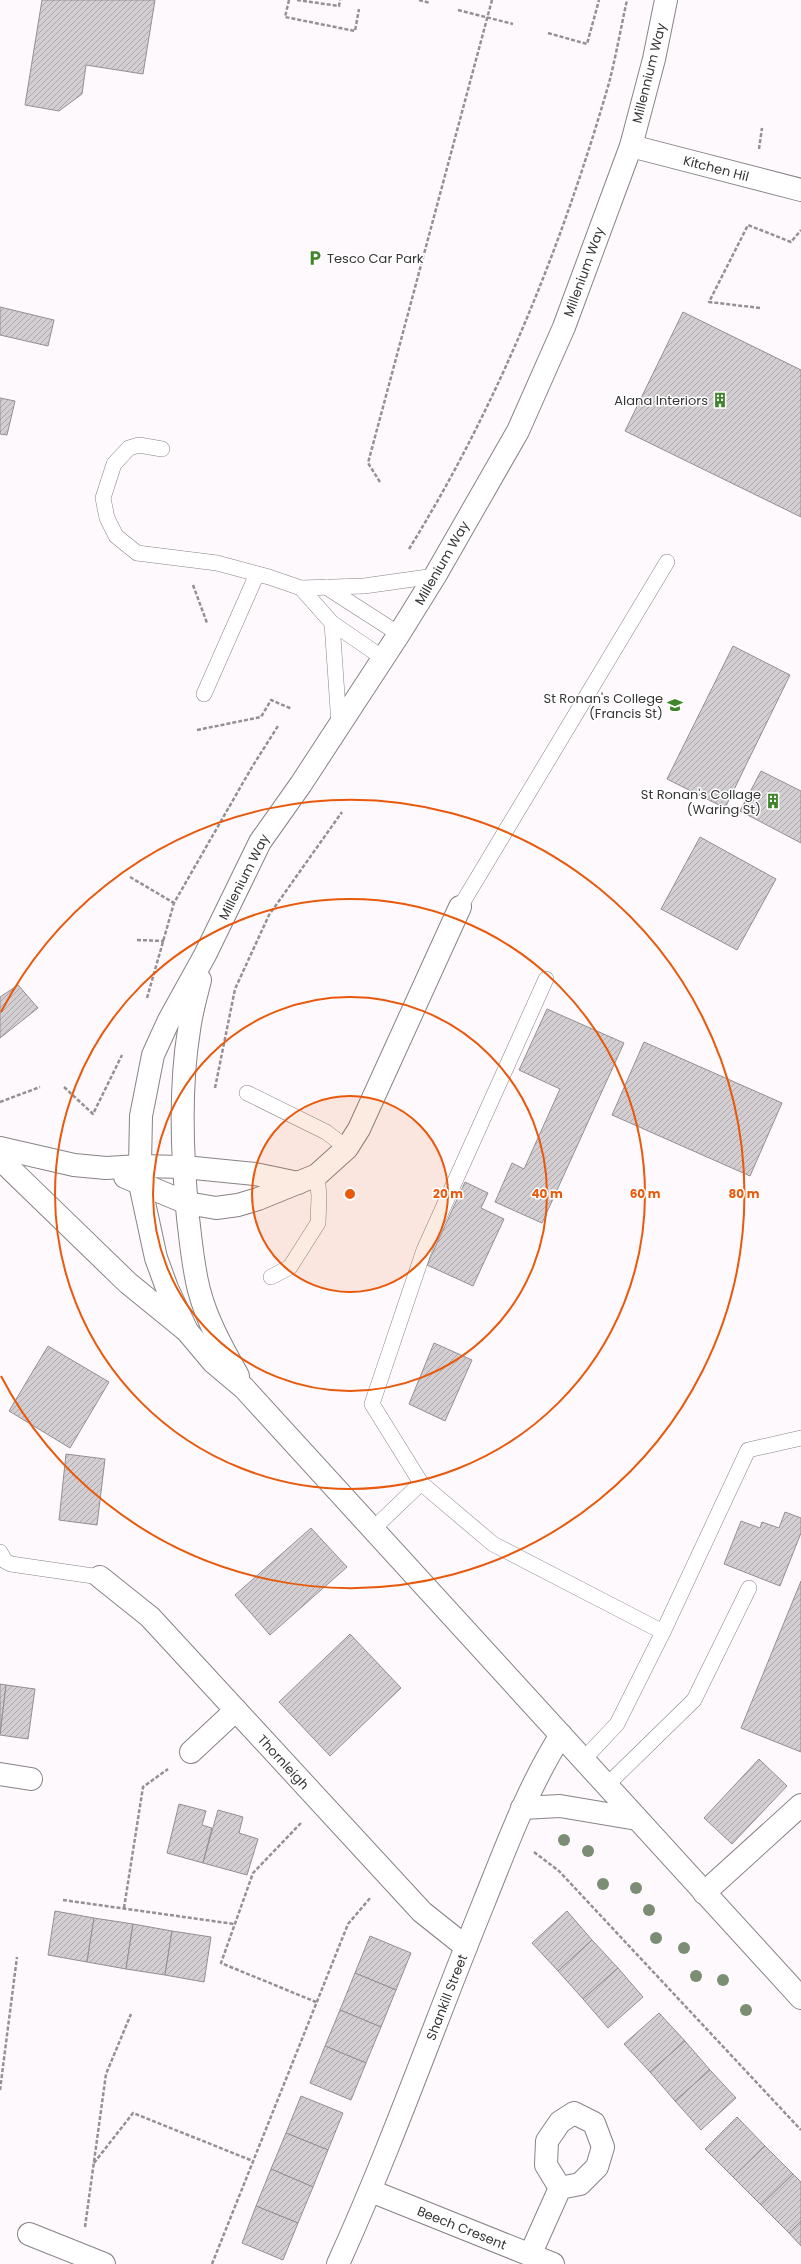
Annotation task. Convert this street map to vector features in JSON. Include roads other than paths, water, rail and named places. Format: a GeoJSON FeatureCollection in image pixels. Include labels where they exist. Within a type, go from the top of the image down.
{"type":"FeatureCollection","features":[{"type":"Feature","properties":{"kind":"main road","name":"Millennium Way"},"geometry":{"type":"LineString","coordinates":[[631,146],[654,59],[666,0]]}},
{"type":"Feature","properties":{"kind":"main road","name":"Kitchen Hil"},"geometry":{"type":"LineString","coordinates":[[631,146],[801,190]]}},
{"type":"Feature","properties":{"kind":"main road","name":"Millenium Way"},"geometry":{"type":"LineString","coordinates":[[187,1331],[167,1288],[156,1258],[140,1175],[141,1116],[153,1055],[169,1020],[205,955],[260,842],[301,784],[399,634],[435,576],[518,431],[564,327],[631,146]]}},
{"type":"Feature","properties":{"kind":"main road"},"geometry":{"type":"LineString","coordinates":[[0,1148],[74,1165],[106,1168],[140,1175],[187,1204],[216,1208],[238,1206],[317,1175],[347,1148],[359,1129],[460,907]]}},
{"type":"Feature","properties":{"kind":"main road","name":"Millenium Way"},"geometry":{"type":"LineString","coordinates":[[205,955],[189,1030],[184,1074],[184,1167],[187,1204],[191,1247],[199,1290],[206,1313],[220,1344],[244,1388]]}},
{"type":"Feature","properties":{"kind":"main road"},"geometry":{"type":"LineString","coordinates":[[0,1159],[128,1283],[187,1331],[213,1362],[244,1388],[372,1530],[801,1998]]}},
{"type":"Feature","properties":{"kind":"main road"},"geometry":{"type":"LineString","coordinates":[[140,1175],[184,1167],[255,1174],[298,1183]]}},
{"type":"Feature","properties":{"kind":"main road","name":"Thornleigh"},"geometry":{"type":"LineString","coordinates":[[100,1577],[150,1617],[422,1912],[466,1947]]}},
{"type":"Feature","properties":{"kind":"main road"},"geometry":{"type":"LineString","coordinates":[[191,1752],[236,1710]]}},
{"type":"Feature","properties":{"kind":"main road","name":"Shankill Street"},"geometry":{"type":"LineString","coordinates":[[338,2264],[371,2191],[522,1808],[549,1753],[561,1735]]}},
{"type":"Feature","properties":{"kind":"main road"},"geometry":{"type":"LineString","coordinates":[[0,1774],[31,1779]]}},
{"type":"Feature","properties":{"kind":"main road"},"geometry":{"type":"LineString","coordinates":[[704,1893],[801,1805]]}},
{"type":"Feature","properties":{"kind":"main road"},"geometry":{"type":"LineString","coordinates":[[522,1808],[560,1806],[637,1818]]}},
{"type":"Feature","properties":{"kind":"main road"},"geometry":{"type":"LineString","coordinates":[[530,2255],[560,2188]]}},
{"type":"Feature","properties":{"kind":"main road","name":"Beech Cresent"},"geometry":{"type":"LineString","coordinates":[[371,2191],[553,2264]]}},
{"type":"Feature","properties":{"kind":"main road"},"geometry":{"type":"LineString","coordinates":[[28,2234],[104,2264]]}},
{"type":"Feature","properties":{"kind":"lane"},"geometry":{"type":"LineString","coordinates":[[162,449],[139,445],[129,448],[114,464],[103,498],[107,518],[116,536],[137,553],[156,557],[182,558],[217,563],[301,588],[377,584],[435,576]]}},
{"type":"Feature","properties":{"kind":"lane"},"geometry":{"type":"LineString","coordinates":[[460,907],[667,562]]}},
{"type":"Feature","properties":{"kind":"lane"},"geometry":{"type":"LineString","coordinates":[[204,694],[257,574]]}},
{"type":"Feature","properties":{"kind":"lane"},"geometry":{"type":"LineString","coordinates":[[326,587],[399,634]]}},
{"type":"Feature","properties":{"kind":"lane"},"geometry":{"type":"LineString","coordinates":[[301,588],[332,623],[383,658]]}},
{"type":"Feature","properties":{"kind":"lane"},"geometry":{"type":"LineString","coordinates":[[332,623],[339,724]]}},
{"type":"Feature","properties":{"kind":"lane"},"geometry":{"type":"LineString","coordinates":[[546,979],[424,1250],[372,1404],[421,1483],[493,1544],[663,1632]]}},
{"type":"Feature","properties":{"kind":"lane"},"geometry":{"type":"LineString","coordinates":[[247,1093],[326,1132],[347,1148]]}},
{"type":"Feature","properties":{"kind":"lane"},"geometry":{"type":"LineString","coordinates":[[271,1277],[290,1267],[318,1223],[319,1196],[317,1175]]}},
{"type":"Feature","properties":{"kind":"lane"},"geometry":{"type":"LineString","coordinates":[[583,1760],[617,1724],[663,1632],[748,1450],[801,1438]]}},
{"type":"Feature","properties":{"kind":"lane"},"geometry":{"type":"LineString","coordinates":[[372,1530],[421,1483]]}},
{"type":"Feature","properties":{"kind":"lane"},"geometry":{"type":"LineString","coordinates":[[0,1552],[4,1561],[11,1564],[100,1577]]}},
{"type":"Feature","properties":{"kind":"lane"},"geometry":{"type":"LineString","coordinates":[[607,1785],[694,1700],[749,1588]]}},
{"type":"Feature","properties":{"kind":"place","name":"Tesco Car Park"},"geometry":{"type":"Point","coordinates":[315,258]}},
{"type":"Feature","properties":{"kind":"place","name":"Alana Interiors"},"geometry":{"type":"Point","coordinates":[720,400]}},
{"type":"Feature","properties":{"kind":"place","name":"St Ronan's College (Francis St)"},"geometry":{"type":"Point","coordinates":[675,705]}},
{"type":"Feature","properties":{"kind":"place","name":"St Ronan's Collage (Waring St)"},"geometry":{"type":"Point","coordinates":[773,801]}}]}
